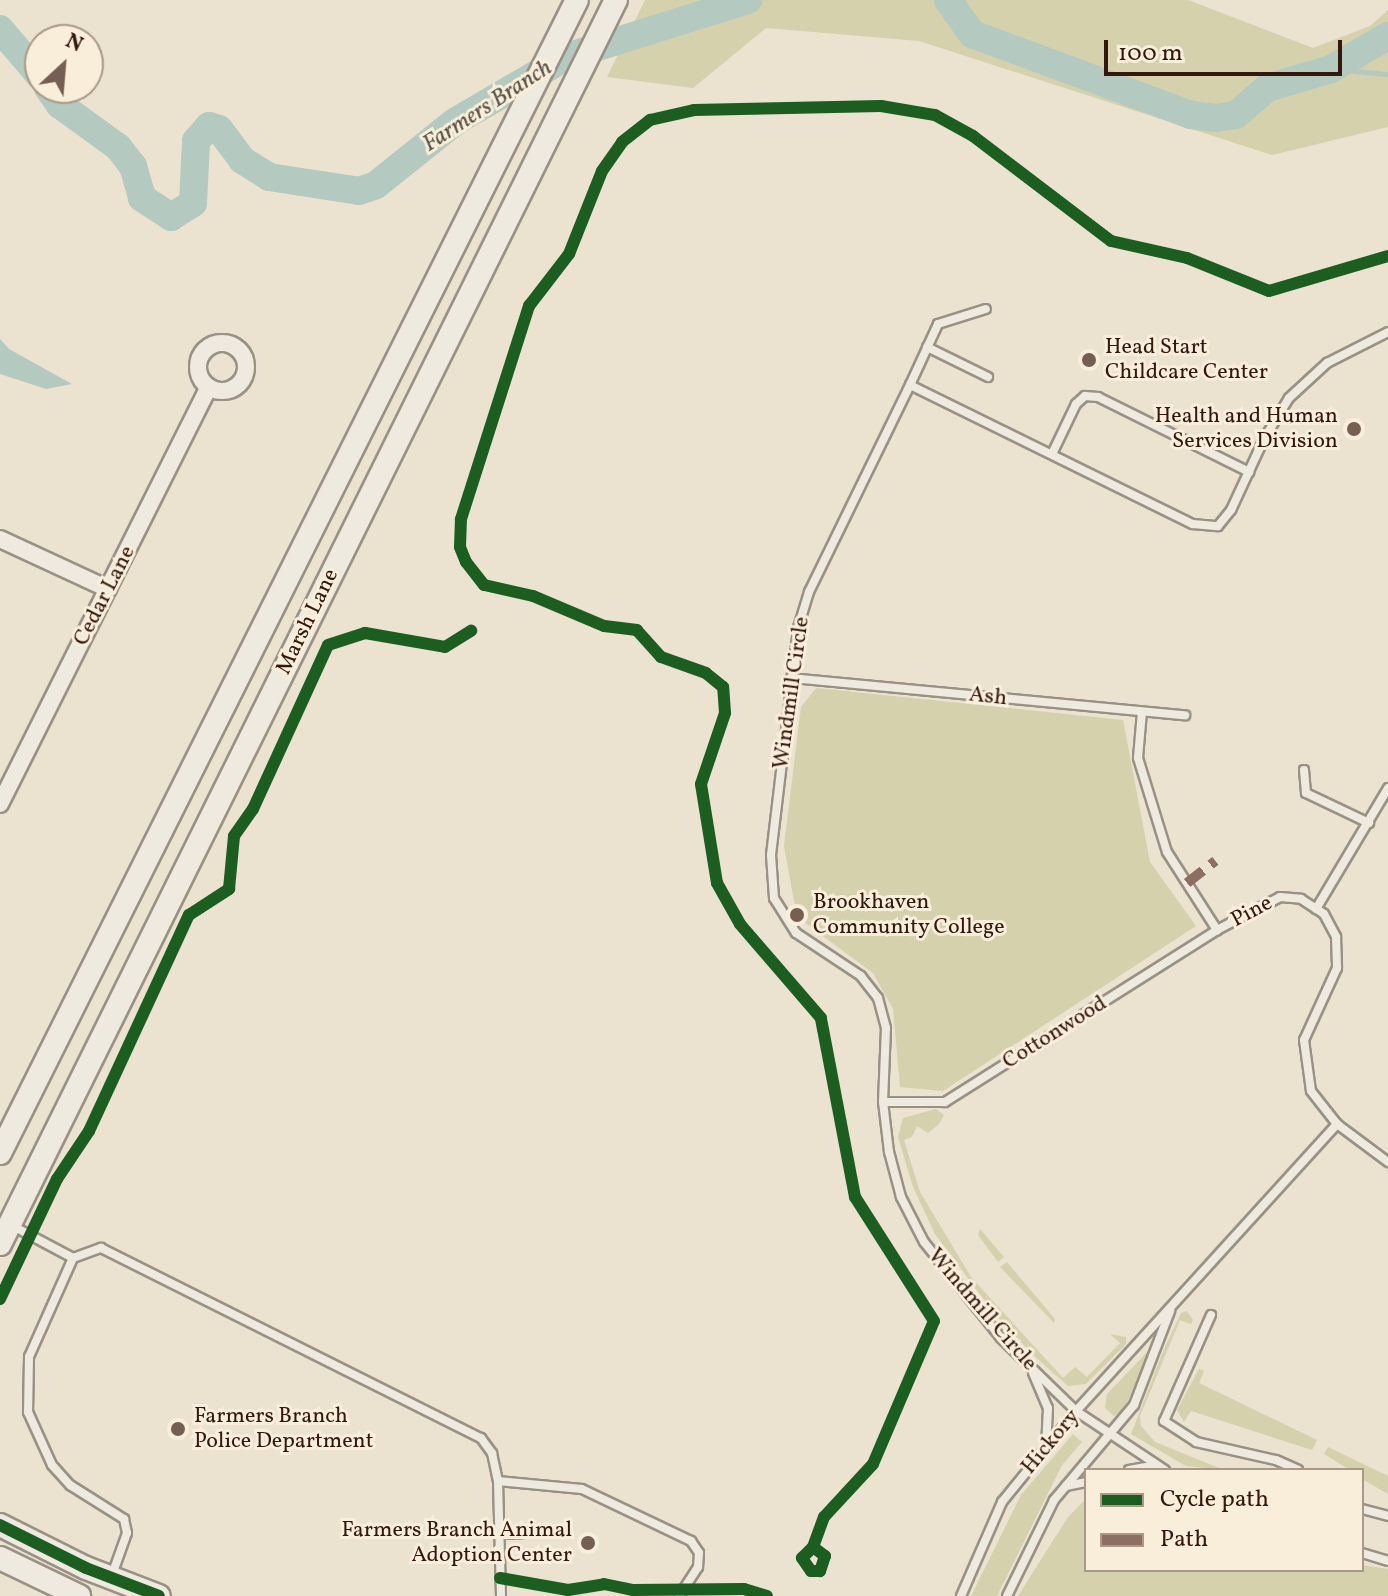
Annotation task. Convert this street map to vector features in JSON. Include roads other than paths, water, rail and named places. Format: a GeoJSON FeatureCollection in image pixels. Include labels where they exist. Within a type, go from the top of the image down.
{"type":"FeatureCollection","features":[{"type":"Feature","properties":{"kind":"main road","name":"Marsh Lane"},"geometry":{"type":"LineString","coordinates":[[0,1153],[577,0]]}},
{"type":"Feature","properties":{"kind":"main road","name":"Marsh Lane"},"geometry":{"type":"LineString","coordinates":[[3,1229],[616,0]]}},
{"type":"Feature","properties":{"kind":"main road"},"geometry":{"type":"LineString","coordinates":[[0,1525],[86,1568],[159,1596]]}},
{"type":"Feature","properties":{"kind":"main road"},"geometry":{"type":"LineString","coordinates":[[0,1558],[76,1595],[86,1568]]}},
{"type":"Feature","properties":{"kind":"street","name":"Cedar Lane"},"geometry":{"type":"LineString","coordinates":[[3,793],[209,387]]}},
{"type":"Feature","properties":{"kind":"street"},"geometry":{"type":"LineString","coordinates":[[0,539],[108,589]]}},
{"type":"Feature","properties":{"kind":"lane","name":"Windmill Circle"},"geometry":{"type":"LineString","coordinates":[[986,309],[938,324],[809,592],[791,678],[771,855],[774,898],[796,933],[861,976],[878,998],[886,1028],[883,1102],[889,1152],[901,1197],[924,1242],[1031,1368],[1076,1411],[1108,1436],[1161,1468]]}},
{"type":"Feature","properties":{"kind":"lane"},"geometry":{"type":"LineString","coordinates":[[910,385],[1193,524],[1218,526],[1289,398],[1327,363],[1388,332]]}},
{"type":"Feature","properties":{"kind":"lane"},"geometry":{"type":"LineString","coordinates":[[927,347],[988,377]]}},
{"type":"Feature","properties":{"kind":"lane"},"geometry":{"type":"LineString","coordinates":[[1052,454],[1076,404],[1085,396],[1098,397],[1249,472]]}},
{"type":"Feature","properties":{"kind":"lane","name":"Ash"},"geometry":{"type":"LineString","coordinates":[[791,678],[1185,715]]}},
{"type":"Feature","properties":{"kind":"lane","name":"Pine"},"geometry":{"type":"LineString","coordinates":[[1142,712],[1138,758],[1167,852],[1217,930],[1280,897],[1301,899],[1316,909]]}},
{"type":"Feature","properties":{"kind":"lane"},"geometry":{"type":"LineString","coordinates":[[1304,770],[1306,793],[1369,823]]}},
{"type":"Feature","properties":{"kind":"lane"},"geometry":{"type":"LineString","coordinates":[[1388,788],[1316,909],[1336,937],[1337,968],[1304,1040],[1311,1091],[1337,1124],[1388,1162]]}},
{"type":"Feature","properties":{"kind":"lane","name":"Cottonwood"},"geometry":{"type":"LineString","coordinates":[[883,1102],[945,1102],[1217,930]]}},
{"type":"Feature","properties":{"kind":"lane","name":"Hickory"},"geometry":{"type":"LineString","coordinates":[[961,1596],[1002,1502],[1076,1411],[1337,1124]]}},
{"type":"Feature","properties":{"kind":"lane"},"geometry":{"type":"LineString","coordinates":[[3,1229],[73,1258],[101,1248],[481,1438],[492,1453],[498,1481],[501,1596]]}},
{"type":"Feature","properties":{"kind":"lane"},"geometry":{"type":"LineString","coordinates":[[73,1258],[29,1357],[28,1412],[52,1465],[70,1485],[124,1519],[127,1533],[111,1578]]}},
{"type":"Feature","properties":{"kind":"lane","name":"Hickory"},"geometry":{"type":"LineString","coordinates":[[1007,1596],[1065,1486],[1134,1405],[1172,1307]]}},
{"type":"Feature","properties":{"kind":"lane"},"geometry":{"type":"LineString","coordinates":[[1211,1315],[1164,1421],[1196,1442],[1276,1460],[1294,1468]]}},
{"type":"Feature","properties":{"kind":"lane"},"geometry":{"type":"LineString","coordinates":[[1031,1368],[1048,1408],[1046,1448]]}},
{"type":"Feature","properties":{"kind":"lane"},"geometry":{"type":"LineString","coordinates":[[1140,1468],[1156,1465]]}},
{"type":"Feature","properties":{"kind":"lane"},"geometry":{"type":"LineString","coordinates":[[498,1481],[591,1491],[691,1541],[699,1553],[698,1567],[679,1596]]}},
{"type":"Feature","properties":{"kind":"lane"},"geometry":{"type":"LineString","coordinates":[[1065,1486],[1084,1482]]}},
{"type":"Feature","properties":{"kind":"lane"},"geometry":{"type":"LineString","coordinates":[[1364,1510],[1388,1516]]}},
{"type":"Feature","properties":{"kind":"lane"},"geometry":{"type":"LineString","coordinates":[[499,1534],[523,1533]]}},
{"type":"Feature","properties":{"kind":"lane"},"geometry":{"type":"LineString","coordinates":[[1364,1554],[1388,1561]]}},
{"type":"Feature","properties":{"kind":"waterway","name":"Farmers Branch"},"geometry":{"type":"LineString","coordinates":[[59,104],[118,147],[133,166],[142,198],[171,217],[193,203],[196,141],[209,126],[219,129],[242,160],[269,177],[359,191],[376,185],[456,121],[566,57],[748,0]]}},
{"type":"Feature","properties":{"kind":"waterway","name":"Farmers Branch"},"geometry":{"type":"LineString","coordinates":[[948,0],[972,34],[1191,115],[1216,118],[1236,115],[1267,88],[1331,69],[1388,36]]}},
{"type":"Feature","properties":{"kind":"waterway","name":"Farmers Branch"},"geometry":{"type":"LineString","coordinates":[[0,29],[24,57]]}},
{"type":"Feature","properties":{"kind":"waterway"},"geometry":{"type":"LineString","coordinates":[[1331,69],[1388,74]]}},
{"type":"Feature","properties":{"kind":"place","name":"Head Start Childcare Center"},"geometry":{"type":"Point","coordinates":[1089,360]}},
{"type":"Feature","properties":{"kind":"place","name":"Health and Human Services Division"},"geometry":{"type":"Point","coordinates":[1354,429]}},
{"type":"Feature","properties":{"kind":"place","name":"Brookhaven Community College"},"geometry":{"type":"Point","coordinates":[797,915]}},
{"type":"Feature","properties":{"kind":"place","name":"Farmers Branch Police Department"},"geometry":{"type":"Point","coordinates":[178,1429]}},
{"type":"Feature","properties":{"kind":"place","name":"Farmers Branch Animal Adoption Center"},"geometry":{"type":"Point","coordinates":[588,1543]}}]}
